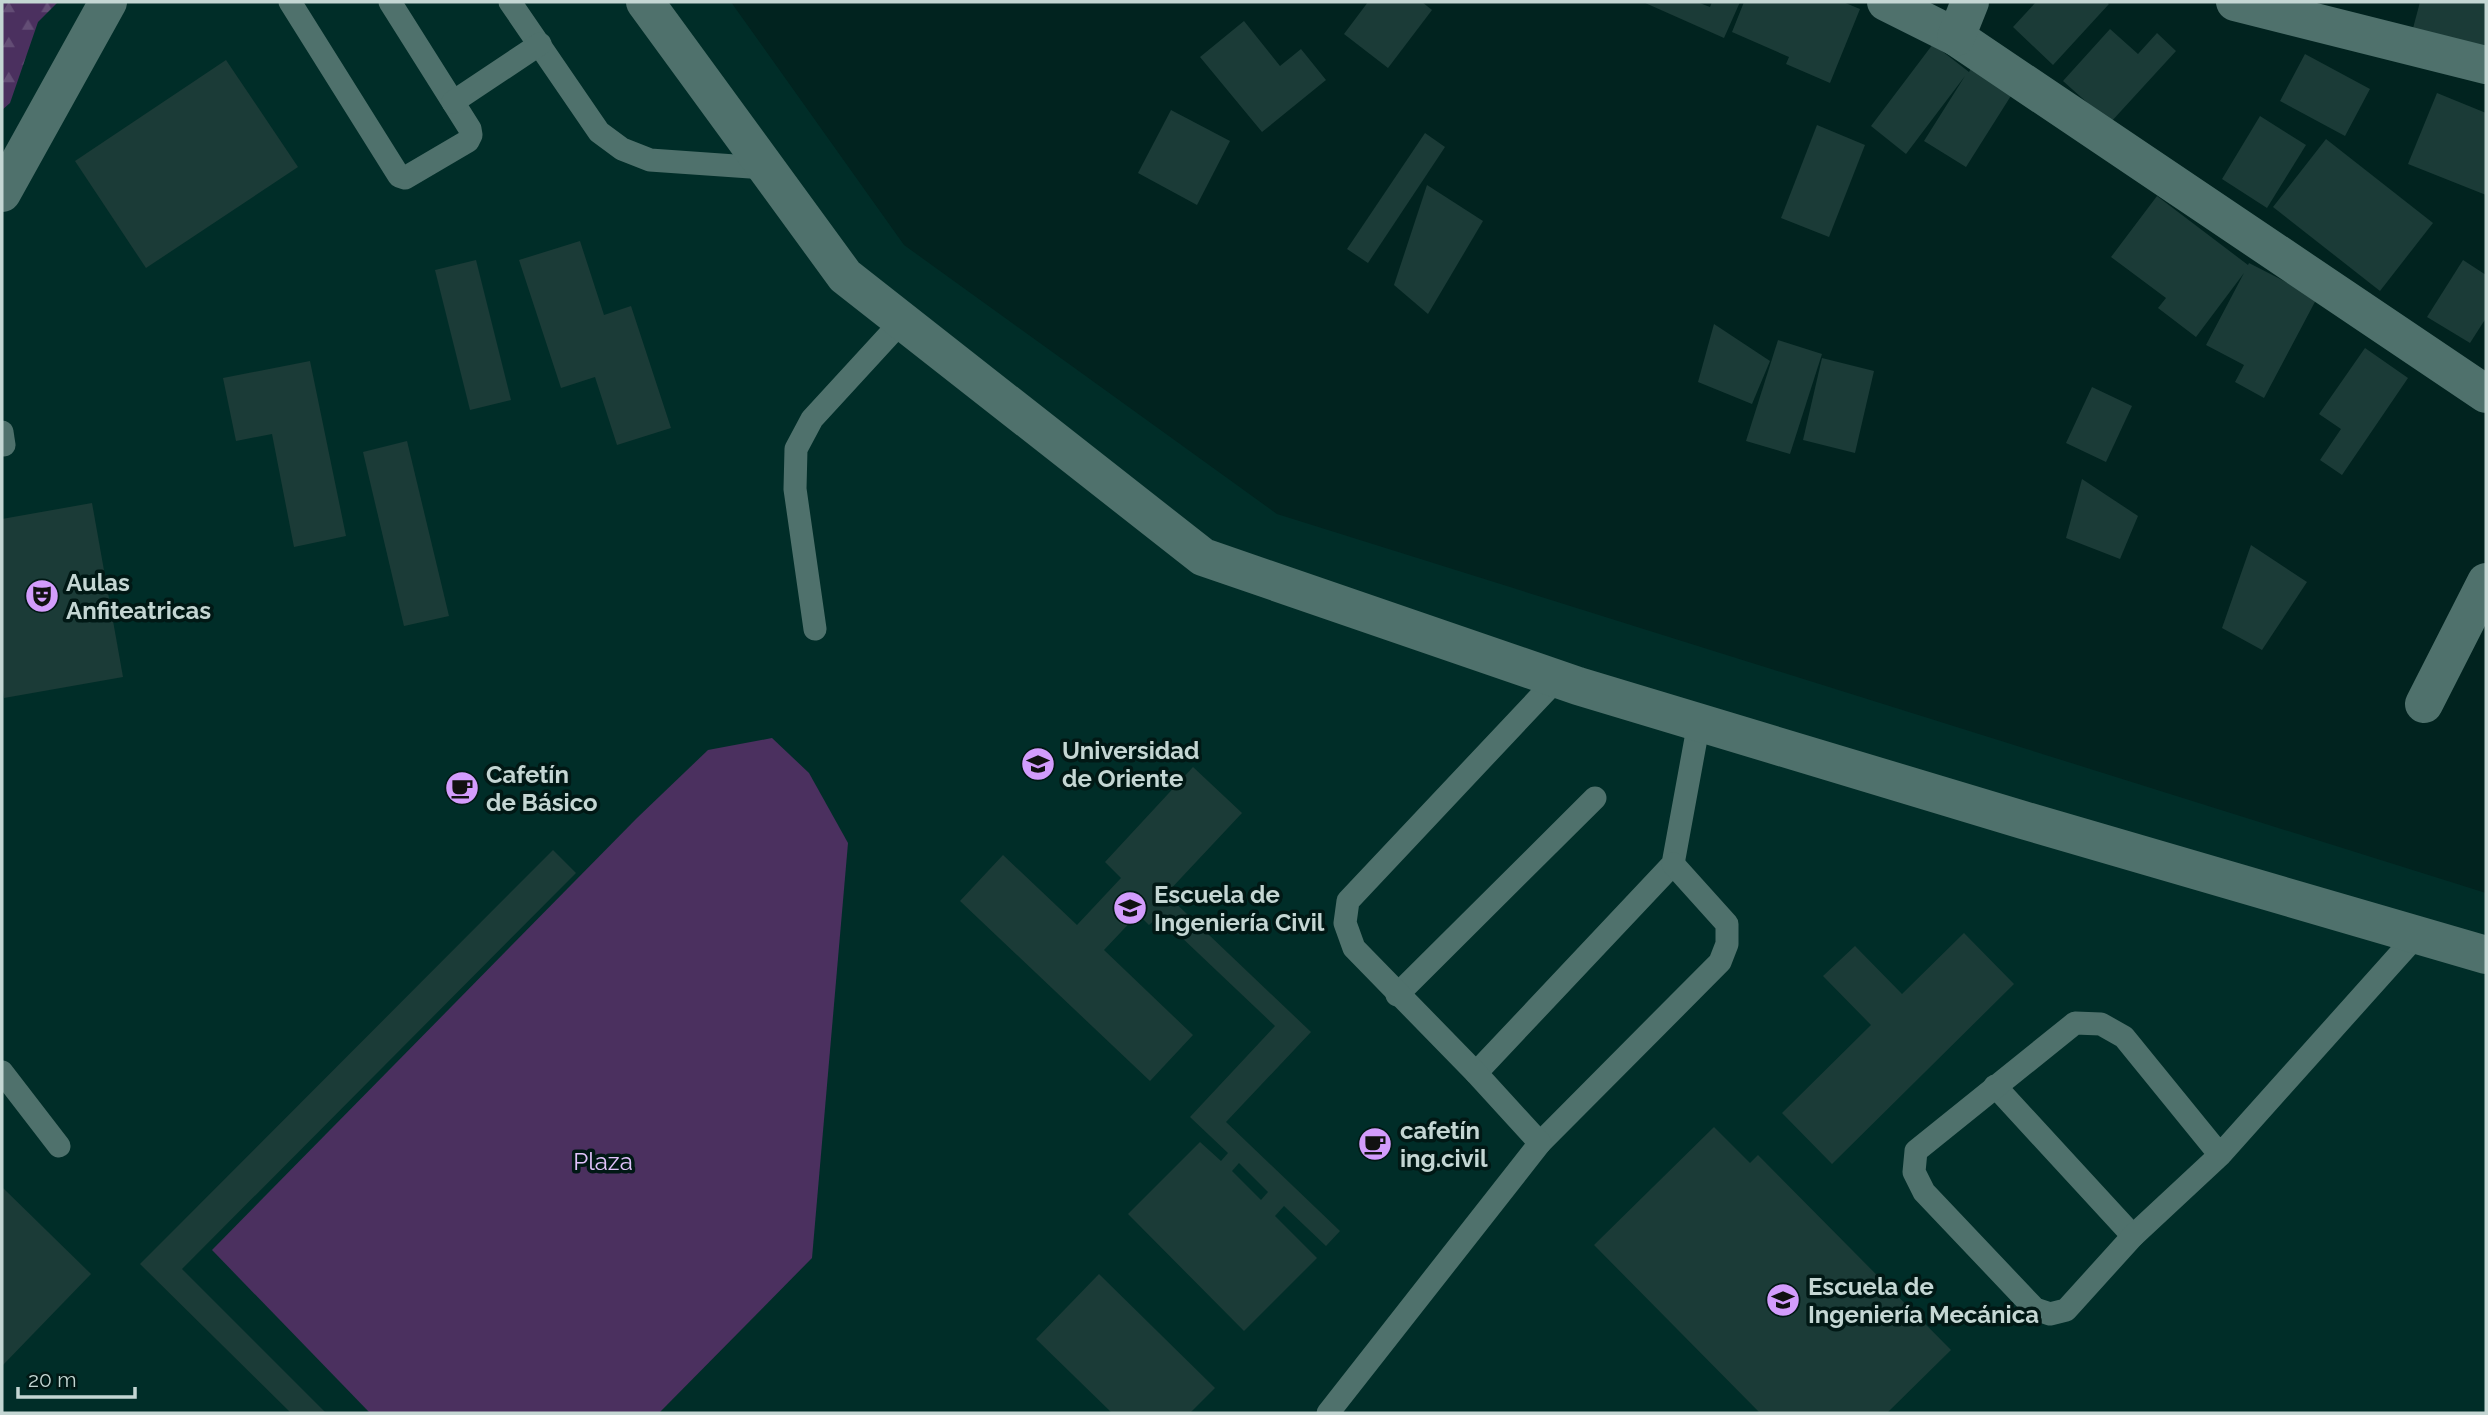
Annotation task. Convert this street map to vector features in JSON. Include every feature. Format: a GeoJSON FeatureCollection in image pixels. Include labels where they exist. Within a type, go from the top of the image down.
{"type":"FeatureCollection","features":[{"type":"Feature","properties":{"kind":"street"},"geometry":{"type":"LineString","coordinates":[[2,192],[108,2]]}},
{"type":"Feature","properties":{"kind":"street"},"geometry":{"type":"LineString","coordinates":[[645,2],[845,276],[1203,557],[1557,679],[2023,820],[2486,955]]}},
{"type":"Feature","properties":{"kind":"street"},"geometry":{"type":"LineString","coordinates":[[1886,2],[1956,37],[2486,394]]}},
{"type":"Feature","properties":{"kind":"street"},"geometry":{"type":"LineString","coordinates":[[1956,37],[1970,2]]}},
{"type":"Feature","properties":{"kind":"street"},"geometry":{"type":"LineString","coordinates":[[2235,2],[2486,65]]}},
{"type":"Feature","properties":{"kind":"street"},"geometry":{"type":"LineString","coordinates":[[2424,704],[2486,582]]}},
{"type":"Feature","properties":{"kind":"lane"},"geometry":{"type":"LineString","coordinates":[[290,2],[399,176],[405,178],[468,141],[471,135],[470,129],[390,2]]}},
{"type":"Feature","properties":{"kind":"lane"},"geometry":{"type":"LineString","coordinates":[[510,2],[598,132],[622,149],[650,160],[765,168]]}},
{"type":"Feature","properties":{"kind":"lane"},"geometry":{"type":"LineString","coordinates":[[453,102],[540,44]]}},
{"type":"Feature","properties":{"kind":"lane"},"geometry":{"type":"LineString","coordinates":[[815,629],[794,489],[796,449],[812,419],[902,321]]}},
{"type":"Feature","properties":{"kind":"lane"},"geometry":{"type":"LineString","coordinates":[[1540,1143],[1354,948],[1345,923],[1348,901],[1557,679]]}},
{"type":"Feature","properties":{"kind":"lane"},"geometry":{"type":"LineString","coordinates":[[1476,1073],[1673,863],[1699,722]]}},
{"type":"Feature","properties":{"kind":"lane"},"geometry":{"type":"LineString","coordinates":[[1397,995],[1595,798]]}},
{"type":"Feature","properties":{"kind":"lane"},"geometry":{"type":"LineString","coordinates":[[1328,1413],[1540,1143],[1720,962],[1727,944],[1727,924],[1673,863]]}},
{"type":"Feature","properties":{"kind":"lane"},"geometry":{"type":"LineString","coordinates":[[2220,1155],[2124,1037],[2101,1024],[2075,1023],[1916,1151],[1914,1172],[1924,1192],[2035,1309],[2050,1314],[2066,1310],[2133,1236],[2220,1155],[2417,935]]}},
{"type":"Feature","properties":{"kind":"lane"},"geometry":{"type":"LineString","coordinates":[[2,1072],[59,1146]]}},
{"type":"Feature","properties":{"kind":"lane"},"geometry":{"type":"LineString","coordinates":[[1995,1086],[2133,1236]]}},
{"type":"Feature","properties":{"kind":"shaded area","name":"Universidad de Oriente"},"geometry":{"type":"Polygon","coordinates":[[[25,2],[731,2],[904,245],[1277,514],[2486,893],[2486,1413],[2,1413],[2,45],[25,2]]]}},
{"type":"Feature","properties":{"kind":"green space"},"geometry":{"type":"Polygon","coordinates":[[[2,2],[58,2],[38,22],[10,103],[2,110],[2,2]]]}},
{"type":"Feature","properties":{"kind":"green space","name":"Plaza"},"geometry":{"type":"Polygon","coordinates":[[[772,738],[809,773],[848,843],[812,1258],[659,1413],[370,1413],[212,1250],[637,818],[708,750],[772,738]]]}},
{"type":"Feature","properties":{"kind":"building"},"geometry":{"type":"Polygon","coordinates":[[[1368,2],[1422,2],[1432,10],[1388,68],[1344,34],[1368,2]]]}},
{"type":"Feature","properties":{"kind":"building"},"geometry":{"type":"Polygon","coordinates":[[[1643,2],[1697,2],[1710,7],[1712,2],[1740,2],[1724,38],[1643,2]]]}},
{"type":"Feature","properties":{"kind":"building"},"geometry":{"type":"Polygon","coordinates":[[[1744,2],[1843,2],[1860,9],[1830,83],[1786,64],[1789,57],[1732,32],[1744,2]]]}},
{"type":"Feature","properties":{"kind":"building"},"geometry":{"type":"Polygon","coordinates":[[[2036,2],[2109,4],[2053,65],[2013,27],[2036,2]]]}},
{"type":"Feature","properties":{"kind":"building"},"geometry":{"type":"Polygon","coordinates":[[[2420,2],[2486,2],[2486,54],[2412,32],[2420,2]]]}},
{"type":"Feature","properties":{"kind":"building"},"geometry":{"type":"Polygon","coordinates":[[[1244,21],[1280,66],[1301,49],[1326,80],[1262,132],[1200,57],[1244,21]]]}},
{"type":"Feature","properties":{"kind":"building"},"geometry":{"type":"Polygon","coordinates":[[[2110,29],[2138,54],[2157,33],[2176,51],[2110,123],[2063,81],[2110,29]]]}},
{"type":"Feature","properties":{"kind":"building"},"geometry":{"type":"Polygon","coordinates":[[[1933,44],[1969,72],[1973,64],[2014,91],[1966,167],[1924,141],[1965,76],[1906,154],[1871,126],[1933,44]]]}},
{"type":"Feature","properties":{"kind":"building"},"geometry":{"type":"Polygon","coordinates":[[[2305,54],[2370,89],[2345,136],[2280,101],[2305,54]]]}},
{"type":"Feature","properties":{"kind":"building"},"geometry":{"type":"Polygon","coordinates":[[[226,60],[298,167],[146,268],[75,161],[226,60]]]}},
{"type":"Feature","properties":{"kind":"building"},"geometry":{"type":"Polygon","coordinates":[[[2437,93],[2486,113],[2486,195],[2408,164],[2437,93]]]}},
{"type":"Feature","properties":{"kind":"building"},"geometry":{"type":"Polygon","coordinates":[[[1171,110],[1230,141],[1197,205],[1138,173],[1171,110]]]}},
{"type":"Feature","properties":{"kind":"building"},"geometry":{"type":"Polygon","coordinates":[[[2260,116],[2306,145],[2267,208],[2222,179],[2260,116]]]}},
{"type":"Feature","properties":{"kind":"building"},"geometry":{"type":"Polygon","coordinates":[[[1817,125],[1865,145],[1829,237],[1781,218],[1817,125]]]}},
{"type":"Feature","properties":{"kind":"building"},"geometry":{"type":"Polygon","coordinates":[[[1425,133],[1445,147],[1368,263],[1347,249],[1425,133]]]}},
{"type":"Feature","properties":{"kind":"building"},"geometry":{"type":"Polygon","coordinates":[[[2326,139],[2433,223],[2380,291],[2273,207],[2326,139]]]}},
{"type":"Feature","properties":{"kind":"building"},"geometry":{"type":"Polygon","coordinates":[[[1427,185],[1483,221],[1428,314],[1394,285],[1427,185]]]}},
{"type":"Feature","properties":{"kind":"building"},"geometry":{"type":"Polygon","coordinates":[[[2157,196],[2248,265],[2249,263],[2317,298],[2264,398],[2235,382],[2244,365],[2206,345],[2244,273],[2196,337],[2158,308],[2166,298],[2111,257],[2157,196]]]}},
{"type":"Feature","properties":{"kind":"building"},"geometry":{"type":"Polygon","coordinates":[[[580,241],[604,315],[631,306],[671,428],[617,445],[595,377],[561,388],[519,260],[580,241]]]}},
{"type":"Feature","properties":{"kind":"building"},"geometry":{"type":"Polygon","coordinates":[[[476,260],[511,400],[470,410],[435,270],[476,260]]]}},
{"type":"Feature","properties":{"kind":"building"},"geometry":{"type":"Polygon","coordinates":[[[2463,260],[2486,275],[2486,318],[2470,343],[2427,317],[2463,260]]]}},
{"type":"Feature","properties":{"kind":"building"},"geometry":{"type":"Polygon","coordinates":[[[1714,324],[1770,361],[1752,404],[1698,382],[1714,324]]]}},
{"type":"Feature","properties":{"kind":"building"},"geometry":{"type":"Polygon","coordinates":[[[1778,340],[1822,354],[1790,454],[1746,441],[1778,340]]]}},
{"type":"Feature","properties":{"kind":"building"},"geometry":{"type":"Polygon","coordinates":[[[2365,348],[2408,378],[2342,475],[2320,460],[2341,429],[2319,414],[2365,348]]]}},
{"type":"Feature","properties":{"kind":"building"},"geometry":{"type":"Polygon","coordinates":[[[1822,358],[1874,371],[1855,453],[1803,440],[1822,358]]]}},
{"type":"Feature","properties":{"kind":"building"},"geometry":{"type":"Polygon","coordinates":[[[310,361],[346,536],[294,547],[272,434],[236,441],[223,378],[310,361]]]}},
{"type":"Feature","properties":{"kind":"building"},"geometry":{"type":"Polygon","coordinates":[[[2092,387],[2132,406],[2106,462],[2066,443],[2092,387]]]}},
{"type":"Feature","properties":{"kind":"building"},"geometry":{"type":"Polygon","coordinates":[[[407,441],[449,616],[404,626],[363,452],[407,441]]]}},
{"type":"Feature","properties":{"kind":"building"},"geometry":{"type":"Polygon","coordinates":[[[2082,479],[2138,516],[2120,559],[2066,538],[2082,479]]]}},
{"type":"Feature","properties":{"kind":"building"},"geometry":{"type":"Polygon","coordinates":[[[92,503],[123,677],[4,698],[2,519],[92,503]]]}},
{"type":"Feature","properties":{"kind":"building"},"geometry":{"type":"Polygon","coordinates":[[[2251,545],[2307,582],[2262,650],[2222,628],[2251,545]]]}},
{"type":"Feature","properties":{"kind":"building"},"geometry":{"type":"Polygon","coordinates":[[[1193,767],[1242,813],[1166,894],[1311,1032],[1226,1122],[1340,1231],[1326,1246],[1284,1206],[1275,1216],[1317,1258],[1244,1331],[1128,1214],[1200,1142],[1221,1161],[1228,1153],[1190,1117],[1275,1026],[1159,916],[1149,925],[1138,914],[1104,950],[1193,1035],[1150,1081],[960,901],[1003,855],[1077,925],[1121,878],[1105,862],[1193,767]],[[1239,1163],[1232,1171],[1261,1200],[1268,1192],[1239,1163]]]}},
{"type":"Feature","properties":{"kind":"building"},"geometry":{"type":"Polygon","coordinates":[[[553,850],[576,873],[182,1269],[326,1413],[291,1413],[140,1264],[553,850]]]}},
{"type":"Feature","properties":{"kind":"building"},"geometry":{"type":"Polygon","coordinates":[[[1964,933],[2014,984],[1832,1164],[1782,1113],[1871,1025],[1823,976],[1855,946],[1902,994],[1964,933]]]}},
{"type":"Feature","properties":{"kind":"building"},"geometry":{"type":"Polygon","coordinates":[[[1714,1127],[1750,1163],[1758,1155],[1951,1350],[1887,1413],[1760,1413],[1594,1245],[1714,1127]]]}},
{"type":"Feature","properties":{"kind":"building"},"geometry":{"type":"Polygon","coordinates":[[[2,1187],[91,1274],[2,1366],[2,1187]]]}},
{"type":"Feature","properties":{"kind":"building"},"geometry":{"type":"Polygon","coordinates":[[[1099,1274],[1215,1388],[1190,1413],[1112,1413],[1036,1339],[1099,1274]]]}},
{"type":"Feature","properties":{"kind":"place","name":"Aulas Anfiteatricas"},"geometry":{"type":"Point","coordinates":[42,596]}},
{"type":"Feature","properties":{"kind":"place","name":"Universidad de Oriente"},"geometry":{"type":"Point","coordinates":[1038,764]}},
{"type":"Feature","properties":{"kind":"place","name":"Cafetín de Básico"},"geometry":{"type":"Point","coordinates":[462,788]}},
{"type":"Feature","properties":{"kind":"place","name":"Escuela de Ingeniería Civil"},"geometry":{"type":"Point","coordinates":[1130,908]}},
{"type":"Feature","properties":{"kind":"place","name":"cafetín ing.civil"},"geometry":{"type":"Point","coordinates":[1375,1144]}},
{"type":"Feature","properties":{"kind":"place","name":"Escuela de Ingeniería Mecánica"},"geometry":{"type":"Point","coordinates":[1783,1300]}}]}
